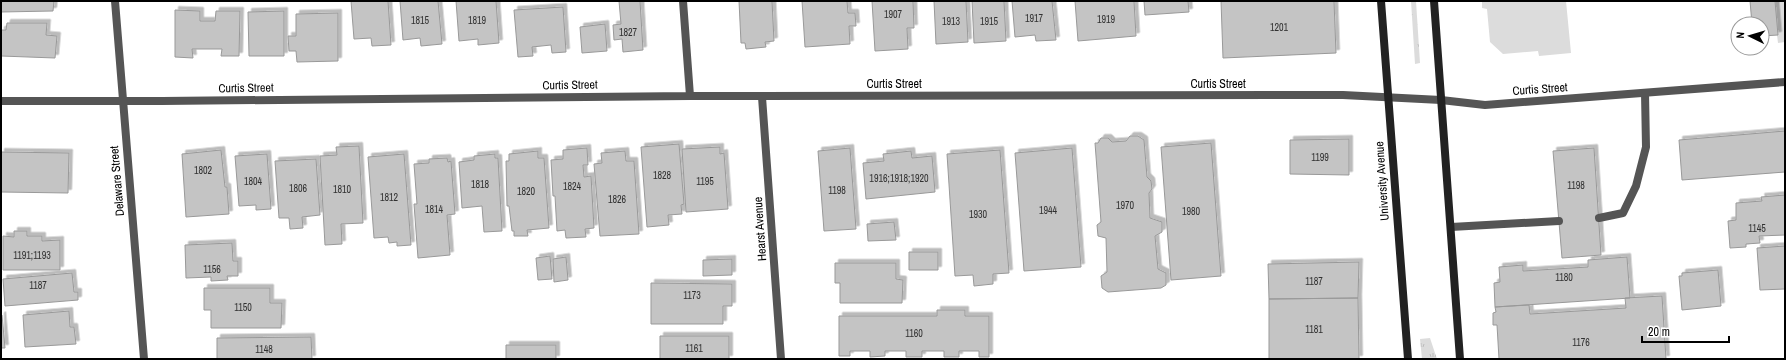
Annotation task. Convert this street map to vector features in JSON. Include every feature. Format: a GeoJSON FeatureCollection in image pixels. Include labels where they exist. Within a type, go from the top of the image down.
{"type":"FeatureCollection","features":[{"type":"Feature","properties":{"kind":"main road","name":"University Avenue"},"geometry":{"type":"LineString","coordinates":[[1381,1],[1408,359]]}},
{"type":"Feature","properties":{"kind":"main road"},"geometry":{"type":"LineString","coordinates":[[1434,1],[1460,359]]}},
{"type":"Feature","properties":{"kind":"street","name":"Delaware Street"},"geometry":{"type":"LineString","coordinates":[[115,1],[144,359]]}},
{"type":"Feature","properties":{"kind":"street"},"geometry":{"type":"LineString","coordinates":[[683,1],[690,96]]}},
{"type":"Feature","properties":{"kind":"street","name":"Curtis Street"},"geometry":{"type":"LineString","coordinates":[[1,101],[690,96],[1343,95],[1388,96],[1485,105],[1785,82]]}},
{"type":"Feature","properties":{"kind":"street"},"geometry":{"type":"LineString","coordinates":[[1599,218],[1623,213],[1636,186],[1646,147],[1645,93]]}},
{"type":"Feature","properties":{"kind":"street","name":"Hearst Avenue"},"geometry":{"type":"LineString","coordinates":[[762,97],[781,359]]}},
{"type":"Feature","properties":{"kind":"street"},"geometry":{"type":"LineString","coordinates":[[1451,228],[1559,221]]}},
{"type":"Feature","properties":{"kind":"green space"},"geometry":{"type":"Polygon","coordinates":[[[1411,1],[1416,1],[1420,63],[1415,64],[1411,1]]]}},
{"type":"Feature","properties":{"kind":"green space"},"geometry":{"type":"Polygon","coordinates":[[[1482,1],[1566,1],[1571,53],[1539,56],[1538,51],[1503,54],[1490,42],[1487,9],[1482,8],[1482,1]]]}},
{"type":"Feature","properties":{"kind":"green space"},"geometry":{"type":"Polygon","coordinates":[[[1750,1],[1785,1],[1785,42],[1778,43],[1777,35],[1770,30],[1770,16],[1751,16],[1750,1]]]}},
{"type":"Feature","properties":{"kind":"green space"},"geometry":{"type":"Polygon","coordinates":[[[1430,338],[1437,359],[1422,359],[1420,339],[1430,338]]]}},
{"type":"Feature","properties":{"kind":"building"},"geometry":{"type":"Polygon","coordinates":[[[1,1],[54,1],[53,11],[1,12],[1,1]]]}},
{"type":"Feature","properties":{"kind":"building"},"geometry":{"type":"Polygon","coordinates":[[[351,1],[388,1],[391,45],[372,46],[371,38],[354,39],[351,1]]]}},
{"type":"Feature","properties":{"kind":"building"},"geometry":{"type":"Polygon","coordinates":[[[400,1],[438,1],[442,44],[421,46],[420,38],[403,40],[400,1]]]}},
{"type":"Feature","properties":{"kind":"building"},"geometry":{"type":"Polygon","coordinates":[[[456,1],[496,1],[499,43],[478,45],[478,39],[459,41],[456,1]]]}},
{"type":"Feature","properties":{"kind":"building"},"geometry":{"type":"Polygon","coordinates":[[[619,1],[640,1],[643,50],[623,52],[622,39],[614,40],[613,25],[621,24],[619,1]]]}},
{"type":"Feature","properties":{"kind":"building"},"geometry":{"type":"Polygon","coordinates":[[[739,1],[772,1],[774,41],[765,42],[766,47],[746,49],[745,43],[741,43],[739,1]]]}},
{"type":"Feature","properties":{"kind":"building"},"geometry":{"type":"Polygon","coordinates":[[[802,1],[847,1],[848,13],[855,13],[856,26],[849,26],[850,44],[805,47],[802,1]]]}},
{"type":"Feature","properties":{"kind":"building"},"geometry":{"type":"Polygon","coordinates":[[[872,1],[913,1],[914,28],[907,28],[908,49],[875,51],[872,1]]]}},
{"type":"Feature","properties":{"kind":"building"},"geometry":{"type":"Polygon","coordinates":[[[934,1],[966,1],[968,42],[936,44],[934,1]]]}},
{"type":"Feature","properties":{"kind":"building"},"geometry":{"type":"Polygon","coordinates":[[[972,1],[1004,1],[1006,41],[974,43],[972,1]]]}},
{"type":"Feature","properties":{"kind":"building"},"geometry":{"type":"Polygon","coordinates":[[[1012,1],[1052,1],[1056,40],[1036,41],[1035,35],[1015,37],[1012,1]]]}},
{"type":"Feature","properties":{"kind":"building"},"geometry":{"type":"Polygon","coordinates":[[[1075,1],[1134,1],[1136,36],[1078,41],[1075,1]]]}},
{"type":"Feature","properties":{"kind":"building"},"geometry":{"type":"Polygon","coordinates":[[[1144,1],[1188,1],[1189,12],[1145,15],[1144,1]]]}},
{"type":"Feature","properties":{"kind":"building"},"geometry":{"type":"Polygon","coordinates":[[[1221,1],[1334,1],[1336,53],[1223,58],[1221,1]]]}},
{"type":"Feature","properties":{"kind":"building"},"geometry":{"type":"Polygon","coordinates":[[[1750,1],[1775,1],[1778,35],[1770,36],[1770,16],[1751,16],[1750,1]]]}},
{"type":"Feature","properties":{"kind":"building"},"geometry":{"type":"Polygon","coordinates":[[[563,7],[566,52],[552,53],[551,45],[532,47],[533,56],[518,57],[514,10],[563,7]]]}},
{"type":"Feature","properties":{"kind":"building"},"geometry":{"type":"Polygon","coordinates":[[[175,10],[200,11],[200,21],[215,21],[216,11],[240,11],[239,56],[221,56],[222,49],[192,49],[193,58],[175,57],[175,10]]]}},
{"type":"Feature","properties":{"kind":"building"},"geometry":{"type":"Polygon","coordinates":[[[284,11],[284,56],[249,56],[248,12],[284,11]]]}},
{"type":"Feature","properties":{"kind":"building"},"geometry":{"type":"Polygon","coordinates":[[[338,13],[338,61],[297,62],[296,51],[289,51],[288,36],[296,36],[296,14],[338,13]]]}},
{"type":"Feature","properties":{"kind":"building"},"geometry":{"type":"Polygon","coordinates":[[[7,23],[47,23],[46,35],[57,36],[55,58],[1,56],[1,30],[6,30],[7,23]]]}},
{"type":"Feature","properties":{"kind":"building"},"geometry":{"type":"Polygon","coordinates":[[[605,24],[607,51],[582,53],[580,27],[605,24]]]}},
{"type":"Feature","properties":{"kind":"building"},"geometry":{"type":"Polygon","coordinates":[[[1785,131],[1785,172],[1682,180],[1679,140],[1785,131]]]}},
{"type":"Feature","properties":{"kind":"building"},"geometry":{"type":"Polygon","coordinates":[[[1130,136],[1138,136],[1144,140],[1147,177],[1151,181],[1152,189],[1149,193],[1150,218],[1162,222],[1162,232],[1155,236],[1158,269],[1166,273],[1166,285],[1161,288],[1108,292],[1102,288],[1101,276],[1107,272],[1106,238],[1098,236],[1097,225],[1101,222],[1095,143],[1098,143],[1101,138],[1108,138],[1112,142],[1126,141],[1130,136]]]}},
{"type":"Feature","properties":{"kind":"building"},"geometry":{"type":"Polygon","coordinates":[[[1349,139],[1349,175],[1290,174],[1290,140],[1349,139]]]}},
{"type":"Feature","properties":{"kind":"building"},"geometry":{"type":"Polygon","coordinates":[[[1211,143],[1221,276],[1171,280],[1161,147],[1211,143]]]}},
{"type":"Feature","properties":{"kind":"building"},"geometry":{"type":"Polygon","coordinates":[[[679,144],[684,204],[681,205],[682,214],[668,215],[669,225],[647,227],[641,147],[679,144]]]}},
{"type":"Feature","properties":{"kind":"building"},"geometry":{"type":"Polygon","coordinates":[[[359,146],[363,223],[341,224],[342,244],[325,245],[320,156],[337,155],[336,147],[359,146]]]}},
{"type":"Feature","properties":{"kind":"building"},"geometry":{"type":"Polygon","coordinates":[[[720,147],[720,154],[724,153],[728,209],[686,212],[682,149],[720,147]]]}},
{"type":"Feature","properties":{"kind":"building"},"geometry":{"type":"Polygon","coordinates":[[[587,148],[588,165],[583,165],[584,177],[591,176],[594,228],[585,229],[586,237],[566,238],[565,230],[557,231],[551,160],[563,159],[563,150],[587,148]]]}},
{"type":"Feature","properties":{"kind":"building"},"geometry":{"type":"Polygon","coordinates":[[[850,148],[856,229],[824,231],[818,151],[850,148]]]}},
{"type":"Feature","properties":{"kind":"building"},"geometry":{"type":"Polygon","coordinates":[[[1072,148],[1081,267],[1024,271],[1015,153],[1072,148]]]}},
{"type":"Feature","properties":{"kind":"building"},"geometry":{"type":"Polygon","coordinates":[[[1594,148],[1601,255],[1562,258],[1553,151],[1594,148]]]}},
{"type":"Feature","properties":{"kind":"building"},"geometry":{"type":"Polygon","coordinates":[[[221,150],[225,187],[227,187],[229,214],[186,217],[182,154],[221,150]]]}},
{"type":"Feature","properties":{"kind":"building"},"geometry":{"type":"Polygon","coordinates":[[[1000,150],[1009,273],[993,274],[993,284],[974,286],[973,275],[955,276],[947,154],[1000,150]]]}},
{"type":"Feature","properties":{"kind":"building"},"geometry":{"type":"Polygon","coordinates":[[[538,151],[538,158],[544,158],[549,228],[527,230],[528,236],[514,236],[509,206],[507,206],[506,161],[509,161],[509,154],[538,151]]]}},
{"type":"Feature","properties":{"kind":"building"},"geometry":{"type":"Polygon","coordinates":[[[625,151],[626,161],[634,161],[639,234],[600,236],[594,164],[602,163],[601,153],[625,151]]]}},
{"type":"Feature","properties":{"kind":"building"},"geometry":{"type":"Polygon","coordinates":[[[911,151],[912,158],[932,156],[935,192],[866,199],[863,163],[884,161],[883,154],[911,151]]]}},
{"type":"Feature","properties":{"kind":"building"},"geometry":{"type":"Polygon","coordinates":[[[1,152],[69,153],[68,193],[1,192],[1,152]]]}},
{"type":"Feature","properties":{"kind":"building"},"geometry":{"type":"Polygon","coordinates":[[[267,154],[271,209],[256,210],[256,205],[239,206],[235,156],[267,154]]]}},
{"type":"Feature","properties":{"kind":"building"},"geometry":{"type":"Polygon","coordinates":[[[404,154],[411,245],[397,246],[397,242],[389,243],[388,237],[374,238],[368,157],[404,154]]]}},
{"type":"Feature","properties":{"kind":"building"},"geometry":{"type":"Polygon","coordinates":[[[495,154],[495,158],[498,158],[502,231],[484,232],[482,206],[462,208],[459,162],[474,160],[474,156],[495,154]]]}},
{"type":"Feature","properties":{"kind":"building"},"geometry":{"type":"Polygon","coordinates":[[[447,158],[448,162],[451,161],[455,214],[447,215],[450,255],[418,258],[414,204],[417,204],[414,164],[429,163],[429,159],[447,158]]]}},
{"type":"Feature","properties":{"kind":"building"},"geometry":{"type":"Polygon","coordinates":[[[316,159],[320,215],[302,217],[303,228],[290,229],[289,218],[279,218],[275,161],[316,159]]]}},
{"type":"Feature","properties":{"kind":"building"},"geometry":{"type":"Polygon","coordinates":[[[1785,195],[1785,235],[1759,236],[1760,243],[1746,244],[1746,247],[1730,248],[1728,221],[1736,220],[1736,203],[1762,201],[1761,197],[1785,195]]]}},
{"type":"Feature","properties":{"kind":"building"},"geometry":{"type":"Polygon","coordinates":[[[894,222],[896,240],[868,241],[867,224],[894,222]]]}},
{"type":"Feature","properties":{"kind":"building"},"geometry":{"type":"Polygon","coordinates":[[[14,231],[27,231],[27,236],[42,236],[42,241],[60,240],[60,270],[3,270],[3,236],[14,237],[14,231]]]}},
{"type":"Feature","properties":{"kind":"building"},"geometry":{"type":"Polygon","coordinates":[[[232,243],[233,261],[238,261],[238,276],[227,276],[228,280],[211,281],[211,277],[186,278],[185,245],[232,243]]]}},
{"type":"Feature","properties":{"kind":"building"},"geometry":{"type":"Polygon","coordinates":[[[1785,246],[1785,289],[1760,290],[1757,248],[1785,246]]]}},
{"type":"Feature","properties":{"kind":"building"},"geometry":{"type":"Polygon","coordinates":[[[909,252],[938,252],[938,270],[909,270],[909,252]]]}},
{"type":"Feature","properties":{"kind":"building"},"geometry":{"type":"Polygon","coordinates":[[[550,256],[552,279],[538,280],[536,258],[550,256]]]}},
{"type":"Feature","properties":{"kind":"building"},"geometry":{"type":"Polygon","coordinates":[[[566,257],[568,280],[554,282],[553,259],[566,257]]]}},
{"type":"Feature","properties":{"kind":"building"},"geometry":{"type":"Polygon","coordinates":[[[1627,257],[1630,298],[1495,307],[1494,283],[1500,282],[1499,267],[1523,265],[1523,271],[1588,267],[1588,260],[1627,257]]]}},
{"type":"Feature","properties":{"kind":"building"},"geometry":{"type":"Polygon","coordinates":[[[732,259],[732,275],[703,276],[703,260],[732,259]]]}},
{"type":"Feature","properties":{"kind":"building"},"geometry":{"type":"Polygon","coordinates":[[[1359,262],[1358,298],[1269,299],[1268,264],[1359,262]]]}},
{"type":"Feature","properties":{"kind":"building"},"geometry":{"type":"Polygon","coordinates":[[[835,263],[896,263],[896,279],[903,280],[902,303],[840,303],[840,283],[835,283],[835,263]]]}},
{"type":"Feature","properties":{"kind":"building"},"geometry":{"type":"Polygon","coordinates":[[[1718,270],[1721,306],[1682,310],[1679,276],[1682,276],[1682,273],[1718,270]]]}},
{"type":"Feature","properties":{"kind":"building"},"geometry":{"type":"Polygon","coordinates":[[[72,273],[74,292],[78,292],[78,300],[5,306],[3,279],[72,273]]]}},
{"type":"Feature","properties":{"kind":"building"},"geometry":{"type":"Polygon","coordinates":[[[651,283],[732,284],[732,306],[723,306],[723,324],[651,324],[651,283]]]}},
{"type":"Feature","properties":{"kind":"building"},"geometry":{"type":"Polygon","coordinates":[[[204,288],[270,288],[270,303],[282,303],[281,328],[211,328],[211,310],[204,310],[204,288]]]}},
{"type":"Feature","properties":{"kind":"building"},"geometry":{"type":"Polygon","coordinates":[[[1662,296],[1666,359],[1499,359],[1497,325],[1493,325],[1493,313],[1496,312],[1495,307],[1529,305],[1530,314],[1626,308],[1625,298],[1662,296]]]}},
{"type":"Feature","properties":{"kind":"building"},"geometry":{"type":"Polygon","coordinates":[[[1358,298],[1359,359],[1269,359],[1269,299],[1358,298]]]}},
{"type":"Feature","properties":{"kind":"building"},"geometry":{"type":"Polygon","coordinates":[[[937,310],[965,310],[965,316],[989,316],[989,357],[979,357],[979,351],[959,351],[959,357],[944,357],[944,351],[922,351],[922,357],[906,357],[906,351],[885,351],[885,356],[870,357],[870,351],[850,351],[850,356],[839,356],[839,316],[937,316],[937,310]]]}},
{"type":"Feature","properties":{"kind":"building"},"geometry":{"type":"Polygon","coordinates":[[[69,311],[70,327],[74,327],[76,344],[25,347],[23,315],[69,311]]]}},
{"type":"Feature","properties":{"kind":"building"},"geometry":{"type":"Polygon","coordinates":[[[2,315],[5,348],[1,348],[2,315]]]}},
{"type":"Feature","properties":{"kind":"building"},"geometry":{"type":"Polygon","coordinates":[[[660,336],[729,336],[729,359],[660,359],[660,336]]]}},
{"type":"Feature","properties":{"kind":"building"},"geometry":{"type":"Polygon","coordinates":[[[311,337],[312,359],[217,359],[217,338],[311,337]]]}},
{"type":"Feature","properties":{"kind":"building"},"geometry":{"type":"Polygon","coordinates":[[[506,345],[556,345],[556,359],[506,359],[506,345]]]}}]}
